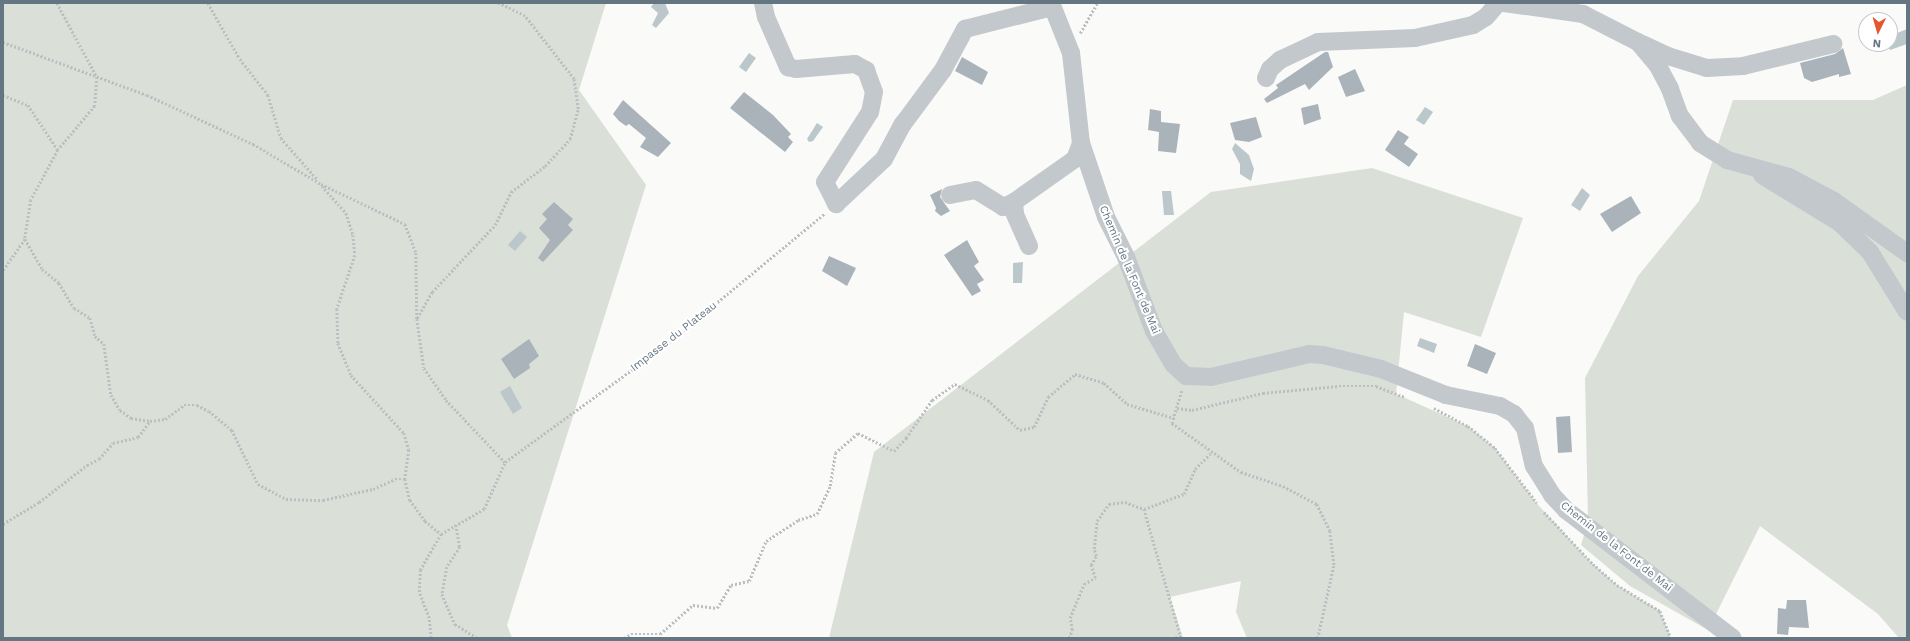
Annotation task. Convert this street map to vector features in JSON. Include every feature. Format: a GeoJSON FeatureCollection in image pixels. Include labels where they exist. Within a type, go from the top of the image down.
{"type":"FeatureCollection","features":[{"type":"Feature","properties":{"kind":"street"},"geometry":{"type":"LineString","coordinates":[[763,3],[766,18],[788,66],[796,69],[855,64],[866,70],[874,92],[870,112],[825,182],[836,204],[884,159],[902,124],[943,70],[965,29],[1052,5]]}},
{"type":"Feature","properties":{"kind":"street"},"geometry":{"type":"LineString","coordinates":[[1266,78],[1270,69],[1280,60],[1303,47],[1318,42],[1415,38],[1473,25],[1486,17],[1498,3]]}},
{"type":"Feature","properties":{"kind":"street"},"geometry":{"type":"LineString","coordinates":[[1504,3],[1583,14],[1668,56],[1707,68],[1743,66],[1832,44]]}},
{"type":"Feature","properties":{"kind":"street","name":"Chemin de la Font de Mai"},"geometry":{"type":"LineString","coordinates":[[1052,5],[1071,53],[1081,143],[1106,217],[1126,257],[1154,331],[1174,365],[1186,376],[1212,377],[1308,354],[1323,355],[1381,368],[1446,396],[1500,406],[1514,414],[1524,428],[1534,466],[1552,495],[1566,510],[1733,638]]}},
{"type":"Feature","properties":{"kind":"street"},"geometry":{"type":"LineString","coordinates":[[1638,42],[1658,66],[1670,90],[1680,116],[1700,143],[1728,160],[1755,170],[1789,177],[1834,201],[1907,253]]}},
{"type":"Feature","properties":{"kind":"street"},"geometry":{"type":"LineString","coordinates":[[950,195],[976,190],[1003,207],[1014,202],[1075,159],[1081,143]]}},
{"type":"Feature","properties":{"kind":"street"},"geometry":{"type":"LineString","coordinates":[[1755,170],[1794,196],[1840,223],[1870,252],[1907,312]]}},
{"type":"Feature","properties":{"kind":"street"},"geometry":{"type":"LineString","coordinates":[[1014,202],[1015,214],[1029,246]]}},
{"type":"Feature","properties":{"kind":"path"},"geometry":{"type":"LineString","coordinates":[[3,270],[25,239],[32,200],[58,150],[95,106],[97,77],[57,3]]}},
{"type":"Feature","properties":{"kind":"path"},"geometry":{"type":"LineString","coordinates":[[208,3],[240,59],[268,95],[281,138],[346,213],[353,235],[355,255],[337,309],[338,343],[351,375],[404,433],[409,450],[405,479],[410,500],[425,520],[441,534]]}},
{"type":"Feature","properties":{"kind":"path"},"geometry":{"type":"LineString","coordinates":[[416,320],[432,292],[495,225],[511,192],[545,166],[570,139],[578,109],[574,79],[525,16],[498,3]]}},
{"type":"Feature","properties":{"kind":"path"},"geometry":{"type":"LineString","coordinates":[[1071,53],[1098,3]]}},
{"type":"Feature","properties":{"kind":"path"},"geometry":{"type":"LineString","coordinates":[[3,42],[147,95],[253,144],[321,184],[405,224],[416,252],[416,320],[424,368],[446,400],[505,462],[484,509],[441,534],[420,570],[419,592],[429,618],[431,638]]}},
{"type":"Feature","properties":{"kind":"path"},"geometry":{"type":"LineString","coordinates":[[3,95],[28,104],[58,150]]}},
{"type":"Feature","properties":{"kind":"path","name":"Impasse du Plateau"},"geometry":{"type":"LineString","coordinates":[[505,462],[662,348],[836,204]]}},
{"type":"Feature","properties":{"kind":"path"},"geometry":{"type":"LineString","coordinates":[[25,239],[42,269],[59,283],[74,308],[90,318],[95,336],[104,344],[112,395],[120,410],[131,418],[150,421],[165,419],[184,405],[197,405],[209,410],[232,430],[258,484],[286,499],[323,500],[373,489],[395,479],[405,479]]}},
{"type":"Feature","properties":{"kind":"path"},"geometry":{"type":"LineString","coordinates":[[624,638],[631,634],[660,634],[693,605],[717,608],[730,585],[749,581],[766,541],[798,520],[817,514],[830,486],[835,453],[858,433],[894,451],[906,438],[932,400],[955,384],[988,400],[1020,430],[1034,427],[1048,397],[1075,374],[1104,383],[1127,404],[1174,418]]}},
{"type":"Feature","properties":{"kind":"path"},"geometry":{"type":"LineString","coordinates":[[1186,376],[1172,423],[1242,472],[1283,486],[1317,504],[1330,530],[1334,566],[1318,638]]}},
{"type":"Feature","properties":{"kind":"path"},"geometry":{"type":"LineString","coordinates":[[1177,408],[1192,410],[1263,393],[1339,386],[1376,386],[1409,398]]}},
{"type":"Feature","properties":{"kind":"path"},"geometry":{"type":"LineString","coordinates":[[1429,406],[1468,426],[1495,448],[1539,506],[1593,564],[1617,585],[1660,611],[1671,638]]}},
{"type":"Feature","properties":{"kind":"path"},"geometry":{"type":"LineString","coordinates":[[3,524],[39,502],[87,465],[99,459],[113,443],[138,437],[150,421]]}},
{"type":"Feature","properties":{"kind":"path"},"geometry":{"type":"LineString","coordinates":[[1069,638],[1072,630],[1070,618],[1084,584],[1094,578],[1091,565],[1096,556],[1094,549],[1097,522],[1109,504],[1126,502],[1144,509],[1184,494],[1195,469],[1212,452]]}},
{"type":"Feature","properties":{"kind":"path"},"geometry":{"type":"LineString","coordinates":[[1144,509],[1181,637],[1174,638]]}},
{"type":"Feature","properties":{"kind":"path"},"geometry":{"type":"LineString","coordinates":[[456,525],[460,547],[447,567],[442,594],[455,624],[477,638]]}},
{"type":"Feature","properties":{"kind":"shaded area"},"geometry":{"type":"Polygon","coordinates":[[[3,3],[606,3],[579,90],[646,185],[507,625],[512,638],[3,638],[3,3]]]}},
{"type":"Feature","properties":{"kind":"shaded area"},"geometry":{"type":"Polygon","coordinates":[[[654,3],[665,3],[669,13],[656,28],[652,25],[658,13],[651,7],[654,3]]]}},
{"type":"Feature","properties":{"kind":"shaded area"},"geometry":{"type":"Polygon","coordinates":[[[1907,29],[1907,44],[1898,47],[1898,33],[1907,29]]]}},
{"type":"Feature","properties":{"kind":"shaded area"},"geometry":{"type":"Polygon","coordinates":[[[749,53],[756,58],[746,72],[739,67],[749,53]]]}},
{"type":"Feature","properties":{"kind":"shaded area"},"geometry":{"type":"Polygon","coordinates":[[[1907,85],[1907,638],[1899,638],[1878,614],[1760,526],[1708,630],[1630,586],[1581,545],[1588,522],[1585,378],[1638,276],[1699,201],[1733,100],[1873,100],[1907,85]]]}},
{"type":"Feature","properties":{"kind":"shaded area"},"geometry":{"type":"Polygon","coordinates":[[[1425,107],[1433,112],[1424,125],[1416,120],[1425,107]]]}},
{"type":"Feature","properties":{"kind":"shaded area"},"geometry":{"type":"Polygon","coordinates":[[[817,123],[823,127],[813,141],[809,142],[807,139],[817,123]]]}},
{"type":"Feature","properties":{"kind":"shaded area"},"geometry":{"type":"Polygon","coordinates":[[[1235,143],[1249,155],[1254,169],[1251,181],[1240,174],[1240,164],[1232,149],[1235,143]]]}},
{"type":"Feature","properties":{"kind":"shaded area"},"geometry":{"type":"Polygon","coordinates":[[[1372,168],[1523,218],[1481,337],[1404,312],[1396,394],[1468,426],[1495,448],[1539,506],[1593,564],[1617,585],[1660,611],[1671,638],[1247,638],[1236,612],[1241,581],[1170,597],[1183,638],[829,638],[874,452],[1211,192],[1372,168]]]}},
{"type":"Feature","properties":{"kind":"shaded area"},"geometry":{"type":"Polygon","coordinates":[[[1582,188],[1590,195],[1580,211],[1571,205],[1582,188]]]}},
{"type":"Feature","properties":{"kind":"shaded area"},"geometry":{"type":"Polygon","coordinates":[[[1162,191],[1171,191],[1174,215],[1164,215],[1162,191]]]}},
{"type":"Feature","properties":{"kind":"shaded area"},"geometry":{"type":"Polygon","coordinates":[[[520,231],[527,237],[515,251],[508,245],[520,231]]]}},
{"type":"Feature","properties":{"kind":"shaded area"},"geometry":{"type":"Polygon","coordinates":[[[1023,262],[1022,283],[1013,283],[1013,263],[1023,262]]]}},
{"type":"Feature","properties":{"kind":"shaded area"},"geometry":{"type":"Polygon","coordinates":[[[1420,338],[1437,344],[1434,353],[1417,346],[1420,338]]]}},
{"type":"Feature","properties":{"kind":"shaded area"},"geometry":{"type":"Polygon","coordinates":[[[510,386],[522,408],[513,414],[500,392],[510,386]]]}},
{"type":"Feature","properties":{"kind":"building"},"geometry":{"type":"Polygon","coordinates":[[[1843,48],[1851,74],[1839,77],[1839,74],[1812,82],[1804,78],[1800,63],[1835,54],[1843,48]]]}},
{"type":"Feature","properties":{"kind":"building"},"geometry":{"type":"Polygon","coordinates":[[[1325,52],[1328,52],[1333,67],[1309,90],[1305,84],[1267,103],[1264,99],[1278,88],[1276,85],[1325,52]]]}},
{"type":"Feature","properties":{"kind":"building"},"geometry":{"type":"Polygon","coordinates":[[[962,57],[988,72],[982,85],[955,71],[962,57]]]}},
{"type":"Feature","properties":{"kind":"building"},"geometry":{"type":"Polygon","coordinates":[[[1355,69],[1365,91],[1346,97],[1338,77],[1355,69]]]}},
{"type":"Feature","properties":{"kind":"building"},"geometry":{"type":"Polygon","coordinates":[[[744,92],[773,115],[791,134],[788,137],[793,142],[785,152],[730,108],[744,92]]]}},
{"type":"Feature","properties":{"kind":"building"},"geometry":{"type":"Polygon","coordinates":[[[623,100],[671,143],[658,157],[640,147],[646,138],[629,124],[626,126],[619,121],[613,114],[623,100]]]}},
{"type":"Feature","properties":{"kind":"building"},"geometry":{"type":"Polygon","coordinates":[[[1318,104],[1321,119],[1304,125],[1301,108],[1318,104]]]}},
{"type":"Feature","properties":{"kind":"building"},"geometry":{"type":"Polygon","coordinates":[[[1150,109],[1161,111],[1161,122],[1180,124],[1176,153],[1158,151],[1159,132],[1148,130],[1150,109]]]}},
{"type":"Feature","properties":{"kind":"building"},"geometry":{"type":"Polygon","coordinates":[[[1256,117],[1262,137],[1249,142],[1235,140],[1230,123],[1256,117]]]}},
{"type":"Feature","properties":{"kind":"building"},"geometry":{"type":"Polygon","coordinates":[[[1398,130],[1409,137],[1404,144],[1418,154],[1409,167],[1385,150],[1398,130]]]}},
{"type":"Feature","properties":{"kind":"building"},"geometry":{"type":"Polygon","coordinates":[[[942,189],[940,197],[950,211],[941,216],[935,211],[936,208],[930,195],[942,189]]]}},
{"type":"Feature","properties":{"kind":"building"},"geometry":{"type":"Polygon","coordinates":[[[1631,196],[1641,213],[1612,232],[1600,214],[1631,196]]]}},
{"type":"Feature","properties":{"kind":"building"},"geometry":{"type":"Polygon","coordinates":[[[554,202],[573,219],[568,225],[573,230],[543,262],[538,258],[550,240],[539,228],[547,219],[542,214],[554,202]]]}},
{"type":"Feature","properties":{"kind":"building"},"geometry":{"type":"Polygon","coordinates":[[[967,240],[979,262],[974,266],[984,280],[977,284],[981,291],[972,296],[944,255],[967,240]]]}},
{"type":"Feature","properties":{"kind":"building"},"geometry":{"type":"Polygon","coordinates":[[[829,256],[856,268],[847,286],[822,271],[829,256]]]}},
{"type":"Feature","properties":{"kind":"building"},"geometry":{"type":"Polygon","coordinates":[[[529,339],[539,356],[529,364],[530,368],[514,379],[501,359],[529,339]]]}},
{"type":"Feature","properties":{"kind":"building"},"geometry":{"type":"Polygon","coordinates":[[[1475,344],[1496,353],[1487,374],[1467,366],[1475,344]]]}},
{"type":"Feature","properties":{"kind":"building"},"geometry":{"type":"Polygon","coordinates":[[[1570,416],[1572,452],[1558,453],[1556,417],[1570,416]]]}},
{"type":"Feature","properties":{"kind":"building"},"geometry":{"type":"Polygon","coordinates":[[[1787,600],[1806,600],[1809,628],[1789,627],[1788,635],[1777,634],[1778,608],[1786,609],[1787,600]]]}}]}
